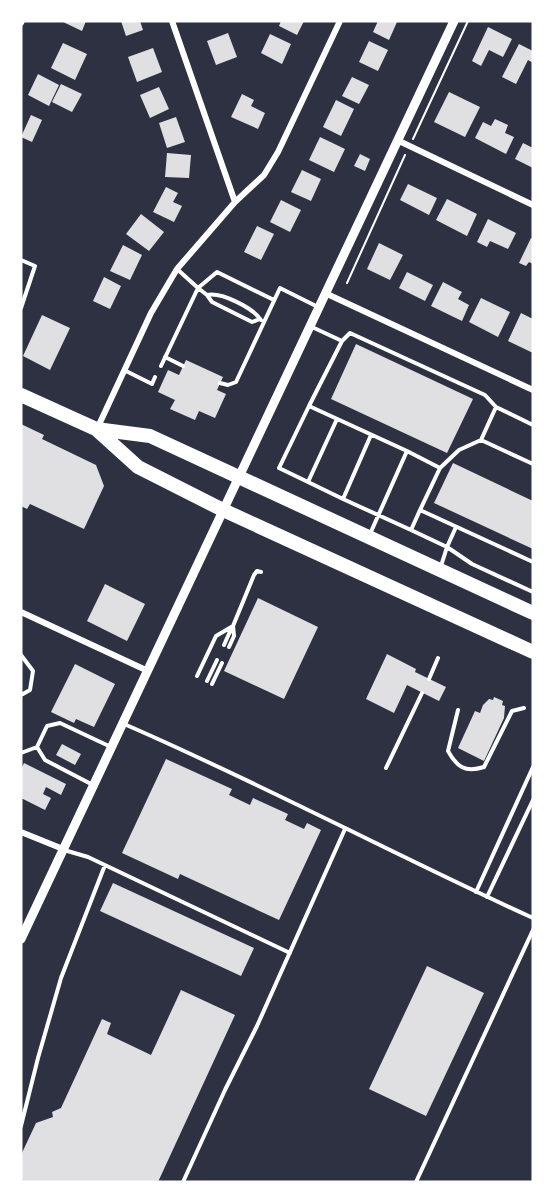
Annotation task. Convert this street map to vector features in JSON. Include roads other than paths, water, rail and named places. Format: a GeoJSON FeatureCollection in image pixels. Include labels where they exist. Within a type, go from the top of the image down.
{"type":"FeatureCollection","features":[{"type":"Feature","properties":{"kind":"highway"},"geometry":{"type":"LineString","coordinates":[[21,395],[96,429],[150,436],[533,613]]}},
{"type":"Feature","properties":{"kind":"highway"},"geometry":{"type":"LineString","coordinates":[[96,429],[138,467],[224,510],[533,652]]}},
{"type":"Feature","properties":{"kind":"street"},"geometry":{"type":"LineString","coordinates":[[172,21],[236,202]]}},
{"type":"Feature","properties":{"kind":"street"},"geometry":{"type":"LineString","coordinates":[[96,429],[151,313],[177,269],[236,202],[264,175],[278,152],[340,21]]}},
{"type":"Feature","properties":{"kind":"street"},"geometry":{"type":"LineString","coordinates":[[21,939],[454,21]]}},
{"type":"Feature","properties":{"kind":"street"},"geometry":{"type":"LineString","coordinates":[[397,140],[533,205]]}},
{"type":"Feature","properties":{"kind":"street"},"geometry":{"type":"LineString","coordinates":[[324,293],[533,390]]}},
{"type":"Feature","properties":{"kind":"street"},"geometry":{"type":"LineString","coordinates":[[21,612],[148,671]]}},
{"type":"Feature","properties":{"kind":"street"},"geometry":{"type":"LineString","coordinates":[[21,832],[63,849]]}},
{"type":"Feature","properties":{"kind":"lane"},"geometry":{"type":"LineString","coordinates":[[21,260],[36,266],[21,308]]}},
{"type":"Feature","properties":{"kind":"lane"},"geometry":{"type":"LineString","coordinates":[[177,269],[212,302],[252,322],[262,320]]}},
{"type":"Feature","properties":{"kind":"lane"},"geometry":{"type":"LineString","coordinates":[[161,366],[198,288],[217,272],[274,300]]}},
{"type":"Feature","properties":{"kind":"lane"},"geometry":{"type":"LineString","coordinates":[[220,383],[228,385],[236,382],[262,320],[280,288],[318,307]]}},
{"type":"Feature","properties":{"kind":"lane"},"geometry":{"type":"LineString","coordinates":[[207,295],[216,293],[256,312],[262,320]]}},
{"type":"Feature","properties":{"kind":"lane"},"geometry":{"type":"LineString","coordinates":[[309,325],[342,341]]}},
{"type":"Feature","properties":{"kind":"lane"},"geometry":{"type":"LineString","coordinates":[[533,425],[495,407],[485,395],[350,333],[342,341],[279,468],[447,547],[472,564],[533,592]]}},
{"type":"Feature","properties":{"kind":"lane"},"geometry":{"type":"LineString","coordinates":[[165,357],[183,366]]}},
{"type":"Feature","properties":{"kind":"lane"},"geometry":{"type":"LineString","coordinates":[[124,370],[152,384],[155,377]]}},
{"type":"Feature","properties":{"kind":"lane"},"geometry":{"type":"LineString","coordinates":[[309,406],[440,468]]}},
{"type":"Feature","properties":{"kind":"lane"},"geometry":{"type":"LineString","coordinates":[[411,530],[440,468],[459,450],[481,440],[495,407]]}},
{"type":"Feature","properties":{"kind":"lane"},"geometry":{"type":"LineString","coordinates":[[308,482],[337,419]]}},
{"type":"Feature","properties":{"kind":"lane"},"geometry":{"type":"LineString","coordinates":[[343,499],[371,435]]}},
{"type":"Feature","properties":{"kind":"lane"},"geometry":{"type":"LineString","coordinates":[[481,440],[533,464]]}},
{"type":"Feature","properties":{"kind":"lane"},"geometry":{"type":"LineString","coordinates":[[369,537],[407,451]]}},
{"type":"Feature","properties":{"kind":"lane"},"geometry":{"type":"LineString","coordinates":[[420,510],[533,562]]}},
{"type":"Feature","properties":{"kind":"lane"},"geometry":{"type":"LineString","coordinates":[[440,570],[456,527]]}},
{"type":"Feature","properties":{"kind":"lane"},"geometry":{"type":"LineString","coordinates":[[226,646],[254,575],[257,571],[261,572]]}},
{"type":"Feature","properties":{"kind":"lane"},"geometry":{"type":"LineString","coordinates":[[197,676],[216,636],[232,626]]}},
{"type":"Feature","properties":{"kind":"lane"},"geometry":{"type":"LineString","coordinates":[[21,655],[33,672],[30,690],[21,695]]}},
{"type":"Feature","properties":{"kind":"lane"},"geometry":{"type":"LineString","coordinates":[[429,679],[438,658]]}},
{"type":"Feature","properties":{"kind":"lane"},"geometry":{"type":"LineString","coordinates":[[207,681],[217,660]]}},
{"type":"Feature","properties":{"kind":"lane"},"geometry":{"type":"LineString","coordinates":[[212,684],[222,663]]}},
{"type":"Feature","properties":{"kind":"lane"},"geometry":{"type":"LineString","coordinates":[[386,768],[422,693]]}},
{"type":"Feature","properties":{"kind":"lane"},"geometry":{"type":"LineString","coordinates":[[458,710],[448,751],[453,760],[463,768],[473,770],[484,767],[512,711],[524,708]]}},
{"type":"Feature","properties":{"kind":"lane"},"geometry":{"type":"LineString","coordinates":[[21,753],[37,747],[47,726],[60,723],[112,747]]}},
{"type":"Feature","properties":{"kind":"lane"},"geometry":{"type":"LineString","coordinates":[[123,724],[168,743],[533,918]]}},
{"type":"Feature","properties":{"kind":"lane"},"geometry":{"type":"LineString","coordinates":[[37,747],[45,760],[94,785]]}},
{"type":"Feature","properties":{"kind":"lane"},"geometry":{"type":"LineString","coordinates":[[476,892],[533,767]]}},
{"type":"Feature","properties":{"kind":"lane"},"geometry":{"type":"LineString","coordinates":[[487,897],[533,800]]}},
{"type":"Feature","properties":{"kind":"lane"},"geometry":{"type":"LineString","coordinates":[[183,1182],[345,829]]}},
{"type":"Feature","properties":{"kind":"lane"},"geometry":{"type":"LineString","coordinates":[[63,849],[105,866],[290,953]]}},
{"type":"Feature","properties":{"kind":"lane"},"geometry":{"type":"LineString","coordinates":[[21,1126],[61,978],[105,866]]}},
{"type":"Feature","properties":{"kind":"lane"},"geometry":{"type":"LineString","coordinates":[[416,1182],[533,930]]}}]}
